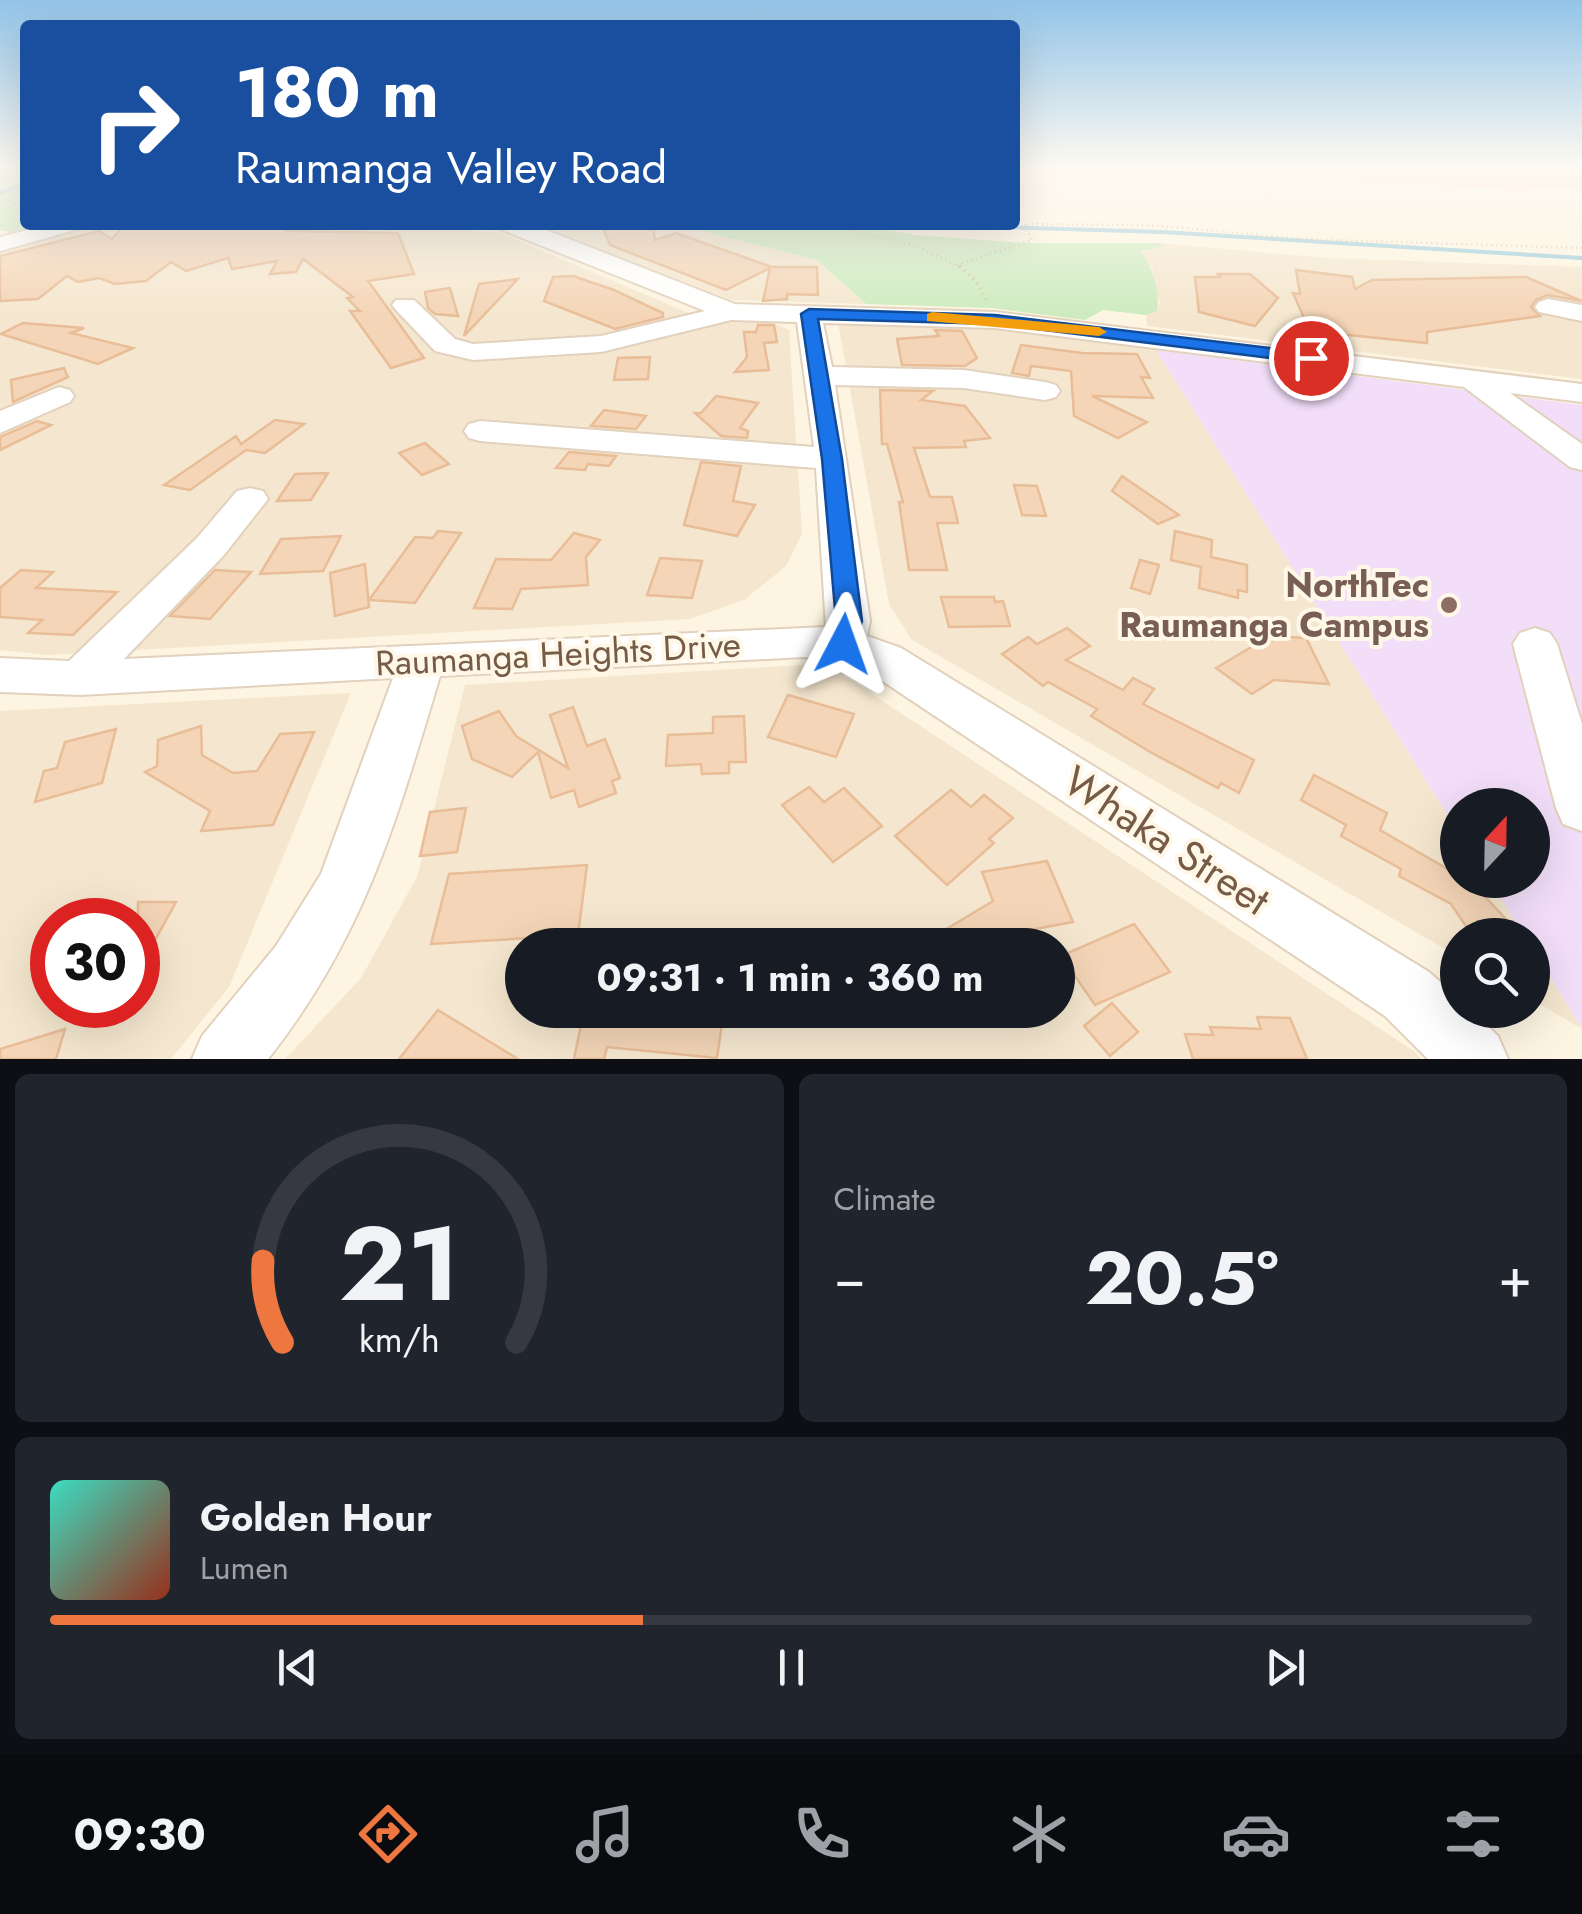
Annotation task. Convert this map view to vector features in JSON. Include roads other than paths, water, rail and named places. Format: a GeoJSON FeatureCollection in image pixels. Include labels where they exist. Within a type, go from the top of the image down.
{"type":"FeatureCollection","features":[{"type":"Feature","properties":{"kind":"street"},"geometry":{"type":"LineString","coordinates":[[0,244],[52,230]]}},
{"type":"Feature","properties":{"kind":"street"},"geometry":{"type":"LineString","coordinates":[[521,230],[731,312]]}},
{"type":"Feature","properties":{"kind":"street"},"geometry":{"type":"LineString","coordinates":[[405,305],[445,346],[473,352],[601,344],[731,312],[995,320],[1582,393]]}},
{"type":"Feature","properties":{"kind":"street"},"geometry":{"type":"LineString","coordinates":[[1548,307],[1582,313]]}},
{"type":"Feature","properties":{"kind":"street"},"geometry":{"type":"LineString","coordinates":[[809,314],[832,459],[849,621],[843,644]]}},
{"type":"Feature","properties":{"kind":"street"},"geometry":{"type":"LineString","coordinates":[[820,376],[964,380],[1045,391]]}},
{"type":"Feature","properties":{"kind":"street"},"geometry":{"type":"LineString","coordinates":[[1470,378],[1582,460]]}},
{"type":"Feature","properties":{"kind":"street"},"geometry":{"type":"LineString","coordinates":[[0,423],[59,396]]}},
{"type":"Feature","properties":{"kind":"street"},"geometry":{"type":"LineString","coordinates":[[480,432],[832,459]]}},
{"type":"Feature","properties":{"kind":"street"},"geometry":{"type":"LineString","coordinates":[[80,678],[115,637],[219,537],[250,499]]}},
{"type":"Feature","properties":{"kind":"street","name":"Raumanga Heights Drive"},"geometry":{"type":"LineString","coordinates":[[0,675],[80,678],[804,641],[843,644]]}},
{"type":"Feature","properties":{"kind":"street","name":"Whaka Street"},"geometry":{"type":"LineString","coordinates":[[843,644],[885,660],[1407,994],[1476,1059]]}},
{"type":"Feature","properties":{"kind":"street"},"geometry":{"type":"LineString","coordinates":[[1535,644],[1582,808]]}},
{"type":"Feature","properties":{"kind":"street"},"geometry":{"type":"LineString","coordinates":[[226,1059],[282,991],[317,937],[353,867],[422,661]]}},
{"type":"Feature","properties":{"kind":"waterway"},"geometry":{"type":"LineString","coordinates":[[1020,228],[1162,232],[1582,258]]}},
{"type":"Feature","properties":{"kind":"place","name":"NorthTec Raumanga Campus"},"geometry":{"type":"Point","coordinates":[1449,605]}}]}
